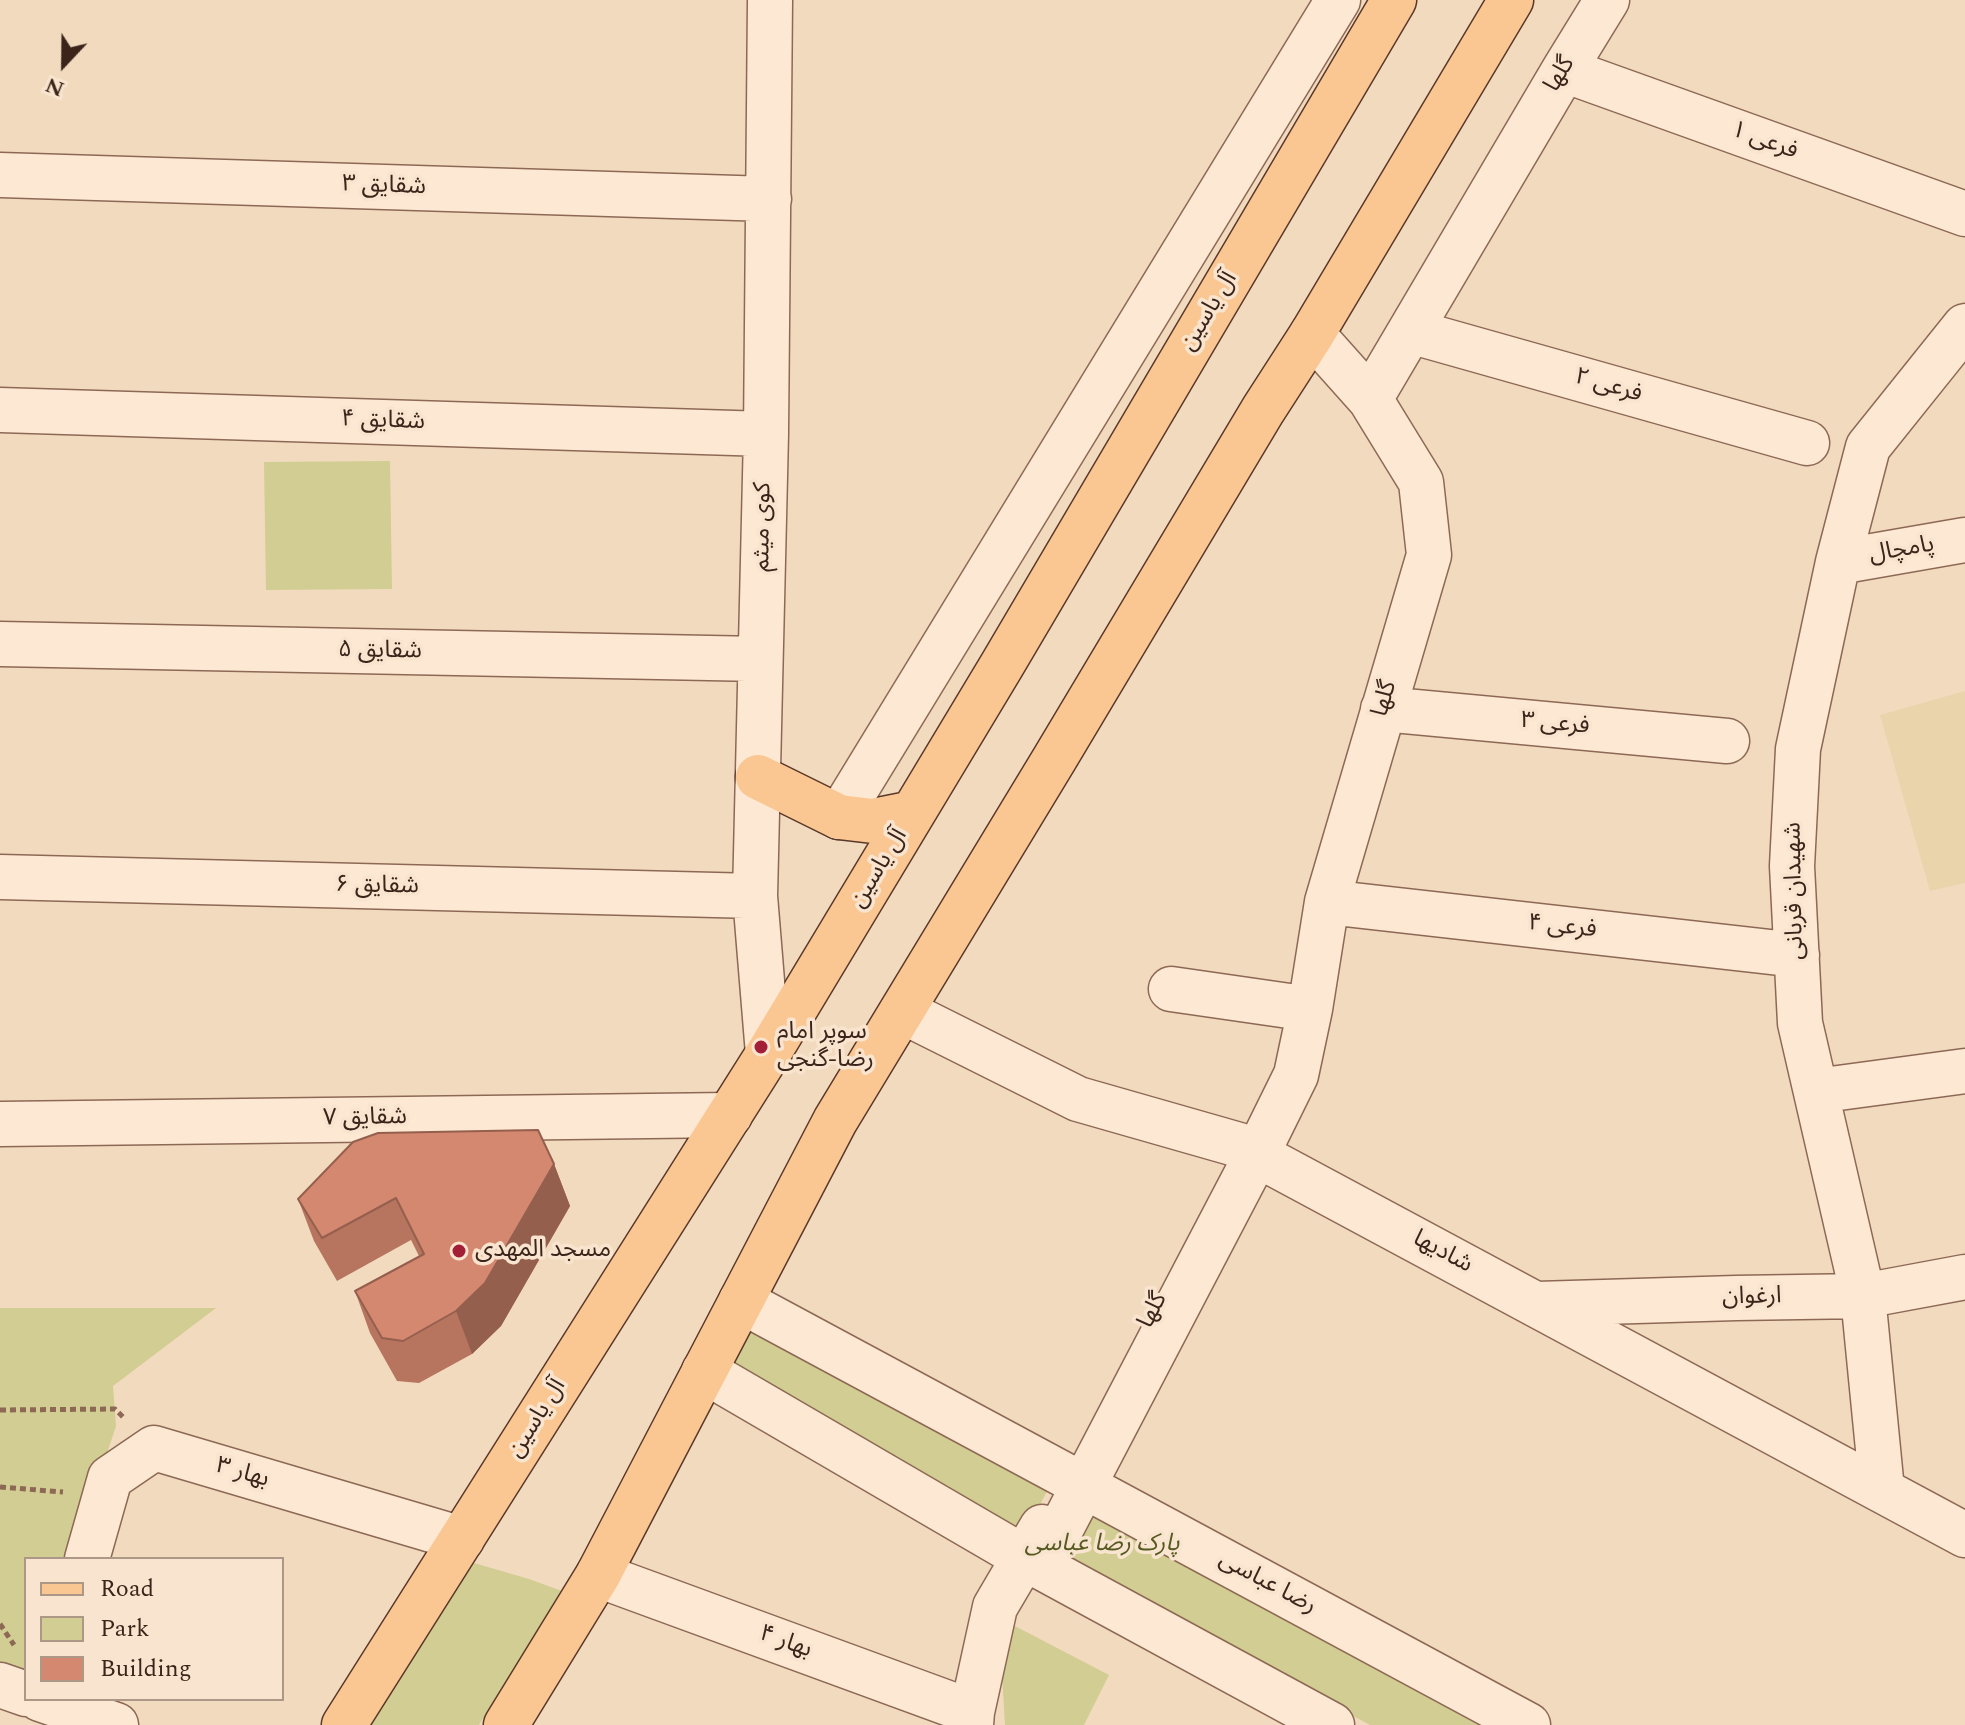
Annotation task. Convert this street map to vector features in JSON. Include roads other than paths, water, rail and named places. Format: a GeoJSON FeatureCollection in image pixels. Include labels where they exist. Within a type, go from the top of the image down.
{"type":"FeatureCollection","features":[{"type":"Feature","properties":{"kind":"main road","name":"آل یاسین"},"geometry":{"type":"LineString","coordinates":[[344,1725],[768,1054],[1394,0]]}},
{"type":"Feature","properties":{"kind":"main road"},"geometry":{"type":"LineString","coordinates":[[506,1725],[598,1575],[835,1121],[1511,0]]}},
{"type":"Feature","properties":{"kind":"main road"},"geometry":{"type":"LineString","coordinates":[[758,777],[839,817],[873,821],[913,813]]}},
{"type":"Feature","properties":{"kind":"street","name":"کوی میثم"},"geometry":{"type":"LineString","coordinates":[[768,1054],[755,896],[766,434],[770,0]]}},
{"type":"Feature","properties":{"kind":"street"},"geometry":{"type":"LineString","coordinates":[[839,817],[1338,0]]}},
{"type":"Feature","properties":{"kind":"street","name":"گلها"},"geometry":{"type":"LineString","coordinates":[[1370,399],[1607,0]]}},
{"type":"Feature","properties":{"kind":"street","name":"فرعی ۱"},"geometry":{"type":"LineString","coordinates":[[1564,70],[1965,214]]}},
{"type":"Feature","properties":{"kind":"street","name":"شقایق ۳"},"geometry":{"type":"LineString","coordinates":[[0,175],[769,199]]}},
{"type":"Feature","properties":{"kind":"street","name":"شهیدان قربانی"},"geometry":{"type":"LineString","coordinates":[[1882,1490],[1863,1296],[1800,1023],[1792,866],[1798,749],[1838,562],[1868,447],[1965,326]]}},
{"type":"Feature","properties":{"kind":"street","name":"فرعی ۲"},"geometry":{"type":"LineString","coordinates":[[1410,331],[1807,443]]}},
{"type":"Feature","properties":{"kind":"street","name":"گلها"},"geometry":{"type":"LineString","coordinates":[[1077,1482],[1248,1150],[1296,1075],[1327,902],[1429,555],[1421,482],[1370,399],[1312,334]]}},
{"type":"Feature","properties":{"kind":"street","name":"شقایق ۴"},"geometry":{"type":"LineString","coordinates":[[0,410],[766,434]]}},
{"type":"Feature","properties":{"kind":"street","name":"پامچال"},"geometry":{"type":"LineString","coordinates":[[1838,562],[1965,540]]}},
{"type":"Feature","properties":{"kind":"street","name":"شقایق ۵"},"geometry":{"type":"LineString","coordinates":[[0,644],[760,659]]}},
{"type":"Feature","properties":{"kind":"street","name":"فرعی ۳"},"geometry":{"type":"LineString","coordinates":[[1383,709],[1727,741]]}},
{"type":"Feature","properties":{"kind":"street","name":"شقایق ۶"},"geometry":{"type":"LineString","coordinates":[[0,877],[755,896]]}},
{"type":"Feature","properties":{"kind":"street","name":"فرعی ۴"},"geometry":{"type":"LineString","coordinates":[[1327,902],[1797,955]]}},
{"type":"Feature","properties":{"kind":"street"},"geometry":{"type":"LineString","coordinates":[[1171,989],[1310,1009]]}},
{"type":"Feature","properties":{"kind":"street","name":"شادیها"},"geometry":{"type":"LineString","coordinates":[[902,1011],[1078,1099],[1248,1150],[1965,1535]]}},
{"type":"Feature","properties":{"kind":"street"},"geometry":{"type":"LineString","coordinates":[[1816,1091],[1965,1071]]}},
{"type":"Feature","properties":{"kind":"street","name":"شقایق ۷"},"geometry":{"type":"LineString","coordinates":[[0,1124],[730,1115]]}},
{"type":"Feature","properties":{"kind":"street","name":"ارغوان"},"geometry":{"type":"LineString","coordinates":[[1536,1304],[1863,1296],[1965,1277]]}},
{"type":"Feature","properties":{"kind":"street","name":"رضا عباسی"},"geometry":{"type":"LineString","coordinates":[[741,1301],[1528,1725]]}},
{"type":"Feature","properties":{"kind":"street"},"geometry":{"type":"LineString","coordinates":[[704,1371],[1025,1558]]}},
{"type":"Feature","properties":{"kind":"street","name":"بهار ۳"},"geometry":{"type":"LineString","coordinates":[[88,1557],[110,1478],[154,1448],[462,1539]]}},
{"type":"Feature","properties":{"kind":"street"},"geometry":{"type":"LineString","coordinates":[[971,1718],[995,1607],[1077,1482]]}},
{"type":"Feature","properties":{"kind":"street"},"geometry":{"type":"LineString","coordinates":[[1077,1482],[1041,1567],[1332,1725]]}},
{"type":"Feature","properties":{"kind":"street","name":"بهار ۴"},"geometry":{"type":"LineString","coordinates":[[598,1575],[971,1718]]}},
{"type":"Feature","properties":{"kind":"street"},"geometry":{"type":"LineString","coordinates":[[0,1685],[24,1693]]}},
{"type":"Feature","properties":{"kind":"street"},"geometry":{"type":"LineString","coordinates":[[49,1701],[116,1725]]}},
{"type":"Feature","properties":{"kind":"place","name":"سوپر امام رضا-گنجی"},"geometry":{"type":"Point","coordinates":[761,1047]}},
{"type":"Feature","properties":{"kind":"place","name":"مسجد المهدی"},"geometry":{"type":"Point","coordinates":[459,1251]}},
{"type":"Feature","properties":{"kind":"park label","name":"پارک رضا عباسی"},"geometry":{"type":"Point","coordinates":[1102,1545]}}]}
